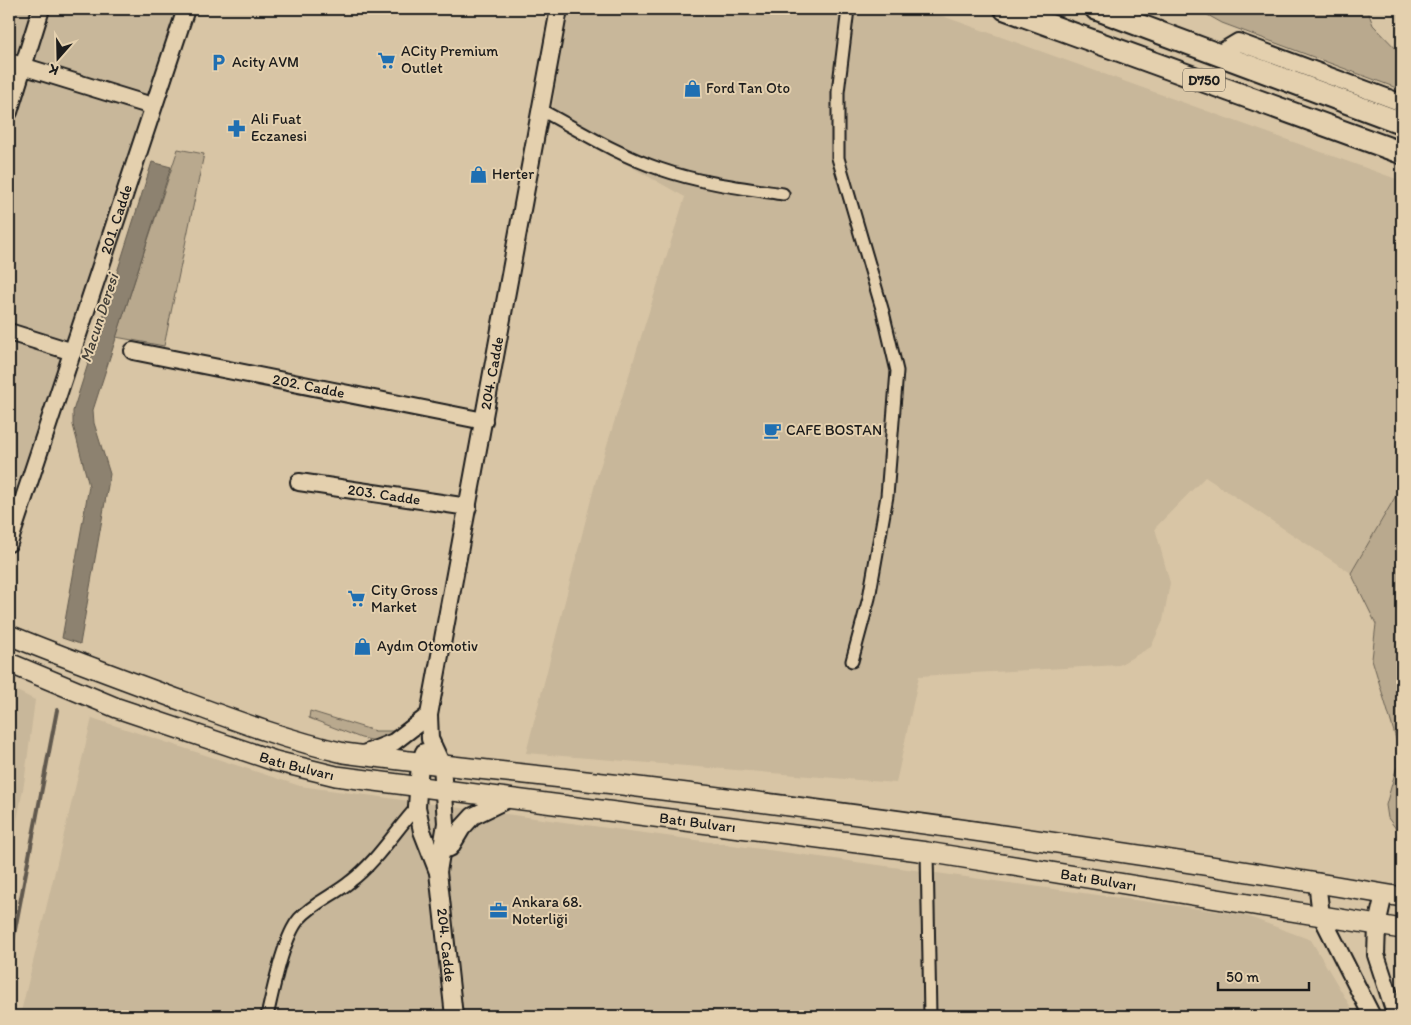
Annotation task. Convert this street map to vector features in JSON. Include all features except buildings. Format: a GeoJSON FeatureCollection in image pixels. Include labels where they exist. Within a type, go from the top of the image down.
{"type":"FeatureCollection","features":[{"type":"Feature","properties":{"kind":"highway","name":"D750"},"geometry":{"type":"LineString","coordinates":[[1005,9],[1402,153]]}},
{"type":"Feature","properties":{"kind":"highway","name":"D750"},"geometry":{"type":"LineString","coordinates":[[1096,9],[1402,123]]}},
{"type":"Feature","properties":{"kind":"main road","name":"Batı Bulvarı"},"geometry":{"type":"LineString","coordinates":[[9,635],[82,665],[260,730],[309,745],[361,755],[638,787],[1200,863],[1402,897]]}},
{"type":"Feature","properties":{"kind":"main road","name":"Batı Bulvarı"},"geometry":{"type":"LineString","coordinates":[[9,663],[117,708],[275,761],[336,776],[928,852],[1402,929]]}},
{"type":"Feature","properties":{"kind":"street"},"geometry":{"type":"LineString","coordinates":[[9,112],[16,65],[41,9]]}},
{"type":"Feature","properties":{"kind":"street","name":"201. Cadde"},"geometry":{"type":"LineString","coordinates":[[9,544],[152,106],[186,9]]}},
{"type":"Feature","properties":{"kind":"street","name":"204. Cadde"},"geometry":{"type":"LineString","coordinates":[[438,872],[446,823],[442,765],[430,739],[429,715],[559,9]]}},
{"type":"Feature","properties":{"kind":"street"},"geometry":{"type":"LineString","coordinates":[[848,9],[838,92],[838,158],[883,312],[897,371],[887,496],[870,598],[852,661]]}},
{"type":"Feature","properties":{"kind":"street"},"geometry":{"type":"LineString","coordinates":[[1218,54],[1238,42],[1402,103]]}},
{"type":"Feature","properties":{"kind":"street"},"geometry":{"type":"LineString","coordinates":[[16,65],[152,106]]}},
{"type":"Feature","properties":{"kind":"street"},"geometry":{"type":"LineString","coordinates":[[541,110],[620,153],[662,170],[724,186],[783,194]]}},
{"type":"Feature","properties":{"kind":"street"},"geometry":{"type":"LineString","coordinates":[[9,332],[73,352]]}},
{"type":"Feature","properties":{"kind":"street","name":"202. Cadde"},"geometry":{"type":"LineString","coordinates":[[133,351],[484,421]]}},
{"type":"Feature","properties":{"kind":"street","name":"203. Cadde"},"geometry":{"type":"LineString","coordinates":[[300,482],[468,507]]}},
{"type":"Feature","properties":{"kind":"street"},"geometry":{"type":"LineString","coordinates":[[361,755],[394,742],[429,715]]}},
{"type":"Feature","properties":{"kind":"street","name":"204. Cadde"},"geometry":{"type":"LineString","coordinates":[[430,739],[420,762],[417,808],[422,831],[438,872],[454,1016]]}},
{"type":"Feature","properties":{"kind":"street"},"geometry":{"type":"LineString","coordinates":[[442,850],[450,848],[462,828],[473,816],[510,798]]}},
{"type":"Feature","properties":{"kind":"street"},"geometry":{"type":"LineString","coordinates":[[271,1015],[282,959],[293,929],[300,919],[321,900],[350,882],[368,866],[417,808]]}},
{"type":"Feature","properties":{"kind":"street"},"geometry":{"type":"LineString","coordinates":[[928,852],[930,1016]]}},
{"type":"Feature","properties":{"kind":"street"},"geometry":{"type":"LineString","coordinates":[[1316,882],[1321,916],[1372,1016]]}},
{"type":"Feature","properties":{"kind":"street"},"geometry":{"type":"LineString","coordinates":[[1384,894],[1377,924],[1376,955],[1396,1016]]}},
{"type":"Feature","properties":{"kind":"shaded area"},"geometry":{"type":"Polygon","coordinates":[[[9,9],[182,9],[9,519],[9,9]]]}},
{"type":"Feature","properties":{"kind":"shaded area"},"geometry":{"type":"Polygon","coordinates":[[[567,9],[923,9],[1402,181],[1402,488],[1351,573],[1205,477],[1155,528],[1170,583],[1163,621],[1151,647],[1119,665],[919,676],[896,783],[526,753],[596,480],[685,197],[551,122],[562,28],[567,9]]]}},
{"type":"Feature","properties":{"kind":"shaded area"},"geometry":{"type":"Polygon","coordinates":[[[1197,9],[1367,9],[1373,25],[1402,55],[1402,90],[1222,23],[1197,9]]]}},
{"type":"Feature","properties":{"kind":"shaded area"},"geometry":{"type":"Polygon","coordinates":[[[178,149],[204,154],[164,346],[116,337],[178,149]]]}},
{"type":"Feature","properties":{"kind":"shaded area"},"geometry":{"type":"Polygon","coordinates":[[[152,162],[171,167],[93,410],[94,423],[110,474],[80,644],[62,638],[89,486],[73,425],[73,411],[152,162]]]}},
{"type":"Feature","properties":{"kind":"shaded area"},"geometry":{"type":"Polygon","coordinates":[[[1401,487],[1402,837],[1388,818],[1386,805],[1397,766],[1397,742],[1372,659],[1376,624],[1351,573],[1401,487]]]}},
{"type":"Feature","properties":{"kind":"shaded area"},"geometry":{"type":"Polygon","coordinates":[[[9,687],[35,700],[24,784],[9,862],[9,687]]]}},
{"type":"Feature","properties":{"kind":"shaded area"},"geometry":{"type":"Polygon","coordinates":[[[310,711],[375,731],[396,731],[395,736],[377,741],[361,738],[309,718],[310,711]]]}},
{"type":"Feature","properties":{"kind":"shaded area"},"geometry":{"type":"Polygon","coordinates":[[[92,718],[300,786],[1244,915],[1311,940],[1356,1016],[20,1016],[92,718]]]}},
{"type":"Feature","properties":{"kind":"waterway","name":"Macun Deresi"},"geometry":{"type":"LineString","coordinates":[[9,961],[57,710]]}},
{"type":"Feature","properties":{"kind":"place","name":"ACity Premium Outlet"},"geometry":{"type":"Point","coordinates":[387,60]}},
{"type":"Feature","properties":{"kind":"place","name":"Acity AVM"},"geometry":{"type":"Point","coordinates":[218,62]}},
{"type":"Feature","properties":{"kind":"place","name":"Ford Tan Oto"},"geometry":{"type":"Point","coordinates":[692,88]}},
{"type":"Feature","properties":{"kind":"place","name":"Ali Fuat Eczanesi"},"geometry":{"type":"Point","coordinates":[237,128]}},
{"type":"Feature","properties":{"kind":"place","name":"Herter"},"geometry":{"type":"Point","coordinates":[478,174]}},
{"type":"Feature","properties":{"kind":"place","name":"CAFE BOSTAN"},"geometry":{"type":"Point","coordinates":[772,430]}},
{"type":"Feature","properties":{"kind":"place","name":"City Gross Market"},"geometry":{"type":"Point","coordinates":[357,599]}},
{"type":"Feature","properties":{"kind":"place","name":"Aydın Otomotiv"},"geometry":{"type":"Point","coordinates":[363,646]}},
{"type":"Feature","properties":{"kind":"place","name":"Ankara 68. Noterliği"},"geometry":{"type":"Point","coordinates":[498,911]}}]}
